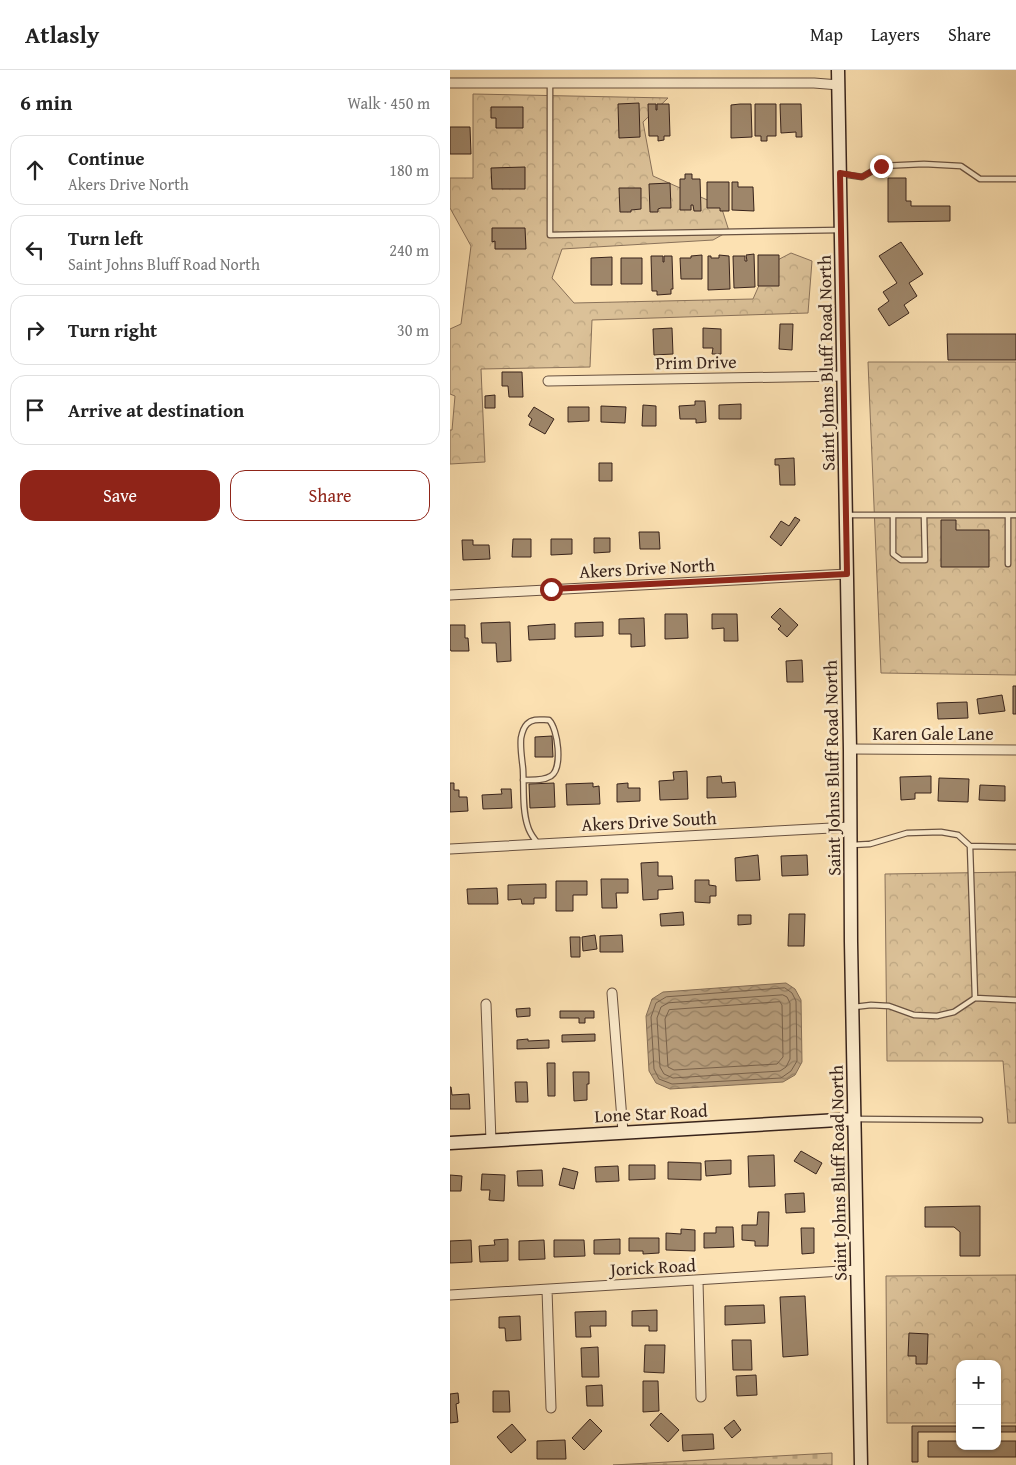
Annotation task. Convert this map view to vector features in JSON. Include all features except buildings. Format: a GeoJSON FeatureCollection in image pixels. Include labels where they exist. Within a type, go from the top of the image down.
{"type":"FeatureCollection","features":[{"type":"Feature","properties":{"kind":"main road","name":"Saint Johns Bluff Road North"},"geometry":{"type":"LineString","coordinates":[[838,70],[861,1465]]}},
{"type":"Feature","properties":{"kind":"main road","name":"Lone Star Road"},"geometry":{"type":"LineString","coordinates":[[450,1143],[855,1119]]}},
{"type":"Feature","properties":{"kind":"street"},"geometry":{"type":"LineString","coordinates":[[450,84],[814,83],[838,85]]}},
{"type":"Feature","properties":{"kind":"street","name":"Prim Drive"},"geometry":{"type":"LineString","coordinates":[[548,381],[844,376]]}},
{"type":"Feature","properties":{"kind":"street","name":"Akers Drive North"},"geometry":{"type":"LineString","coordinates":[[450,595],[847,574]]}},
{"type":"Feature","properties":{"kind":"street","name":"Karen Gale Lane"},"geometry":{"type":"LineString","coordinates":[[850,749],[1016,750]]}},
{"type":"Feature","properties":{"kind":"street","name":"Akers Drive South"},"geometry":{"type":"LineString","coordinates":[[450,849],[850,826]]}},
{"type":"Feature","properties":{"kind":"street"},"geometry":{"type":"LineString","coordinates":[[612,993],[622,1132]]}},
{"type":"Feature","properties":{"kind":"street"},"geometry":{"type":"LineString","coordinates":[[486,1004],[491,1141]]}},
{"type":"Feature","properties":{"kind":"street","name":"Jorick Road"},"geometry":{"type":"LineString","coordinates":[[450,1295],[858,1270]]}},
{"type":"Feature","properties":{"kind":"street"},"geometry":{"type":"LineString","coordinates":[[698,1281],[701,1398]]}},
{"type":"Feature","properties":{"kind":"street"},"geometry":{"type":"LineString","coordinates":[[547,1290],[551,1408]]}},
{"type":"Feature","properties":{"kind":"lane"},"geometry":{"type":"LineString","coordinates":[[550,83],[550,235],[842,230]]}},
{"type":"Feature","properties":{"kind":"lane"},"geometry":{"type":"LineString","coordinates":[[840,173],[862,177],[881,166],[924,164],[961,166],[980,179],[1016,179]]}},
{"type":"Feature","properties":{"kind":"lane"},"geometry":{"type":"LineString","coordinates":[[893,515],[893,554],[901,560],[924,560],[924,515]]}},
{"type":"Feature","properties":{"kind":"lane"},"geometry":{"type":"LineString","coordinates":[[1008,515],[1008,564]]}},
{"type":"Feature","properties":{"kind":"lane"},"geometry":{"type":"LineString","coordinates":[[846,516],[1016,515]]}},
{"type":"Feature","properties":{"kind":"lane"},"geometry":{"type":"LineString","coordinates":[[523,780],[543,779],[551,776],[554,772],[558,762],[555,730],[549,720],[534,720],[526,725],[521,740],[523,780],[527,825],[531,835],[538,844]]}},
{"type":"Feature","properties":{"kind":"lane"},"geometry":{"type":"LineString","coordinates":[[850,845],[870,844],[907,833],[941,832],[958,835],[970,846],[1016,846]]}},
{"type":"Feature","properties":{"kind":"lane"},"geometry":{"type":"LineString","coordinates":[[970,846],[975,998]]}},
{"type":"Feature","properties":{"kind":"lane"},"geometry":{"type":"LineString","coordinates":[[852,1007],[888,1006],[914,1015],[937,1016],[954,1012],[975,998],[1016,1000]]}},
{"type":"Feature","properties":{"kind":"lane"},"geometry":{"type":"LineString","coordinates":[[855,1119],[980,1120]]}},
{"type":"Feature","properties":{"kind":"green space"},"geometry":{"type":"Polygon","coordinates":[[[473,94],[668,98],[643,122],[653,176],[721,206],[729,231],[713,240],[562,249],[552,278],[574,303],[753,299],[768,265],[791,253],[812,261],[808,313],[592,320],[590,367],[481,369],[485,462],[450,464],[450,430],[452,430],[455,396],[450,394],[450,329],[461,324],[471,246],[450,208],[450,178],[473,178],[473,94]]]}},
{"type":"Feature","properties":{"kind":"green space"},"geometry":{"type":"Polygon","coordinates":[[[868,362],[1016,362],[1016,675],[881,673],[868,362]]]}},
{"type":"Feature","properties":{"kind":"green space"},"geometry":{"type":"Polygon","coordinates":[[[1016,872],[1016,1123],[1008,1123],[1003,1061],[887,1061],[885,874],[1016,872]]]}},
{"type":"Feature","properties":{"kind":"green space"},"geometry":{"type":"Polygon","coordinates":[[[1016,1275],[1016,1423],[1001,1423],[1001,1360],[956,1360],[956,1423],[887,1423],[886,1276],[1016,1275]]]}},
{"type":"Feature","properties":{"kind":"green space"},"geometry":{"type":"Polygon","coordinates":[[[832,1453],[832,1465],[613,1465],[832,1453]]]}},
{"type":"Feature","properties":{"kind":"water"},"geometry":{"type":"Polygon","coordinates":[[[786,983],[795,989],[801,1000],[802,1062],[795,1075],[783,1082],[670,1089],[656,1083],[649,1071],[646,1016],[652,999],[663,992],[786,983]]]}},
{"type":"Feature","properties":{"kind":"route"},"geometry":{"type":"LineString","coordinates":[[551,589],[847,574],[840,173],[862,177],[881,166]]}}]}
